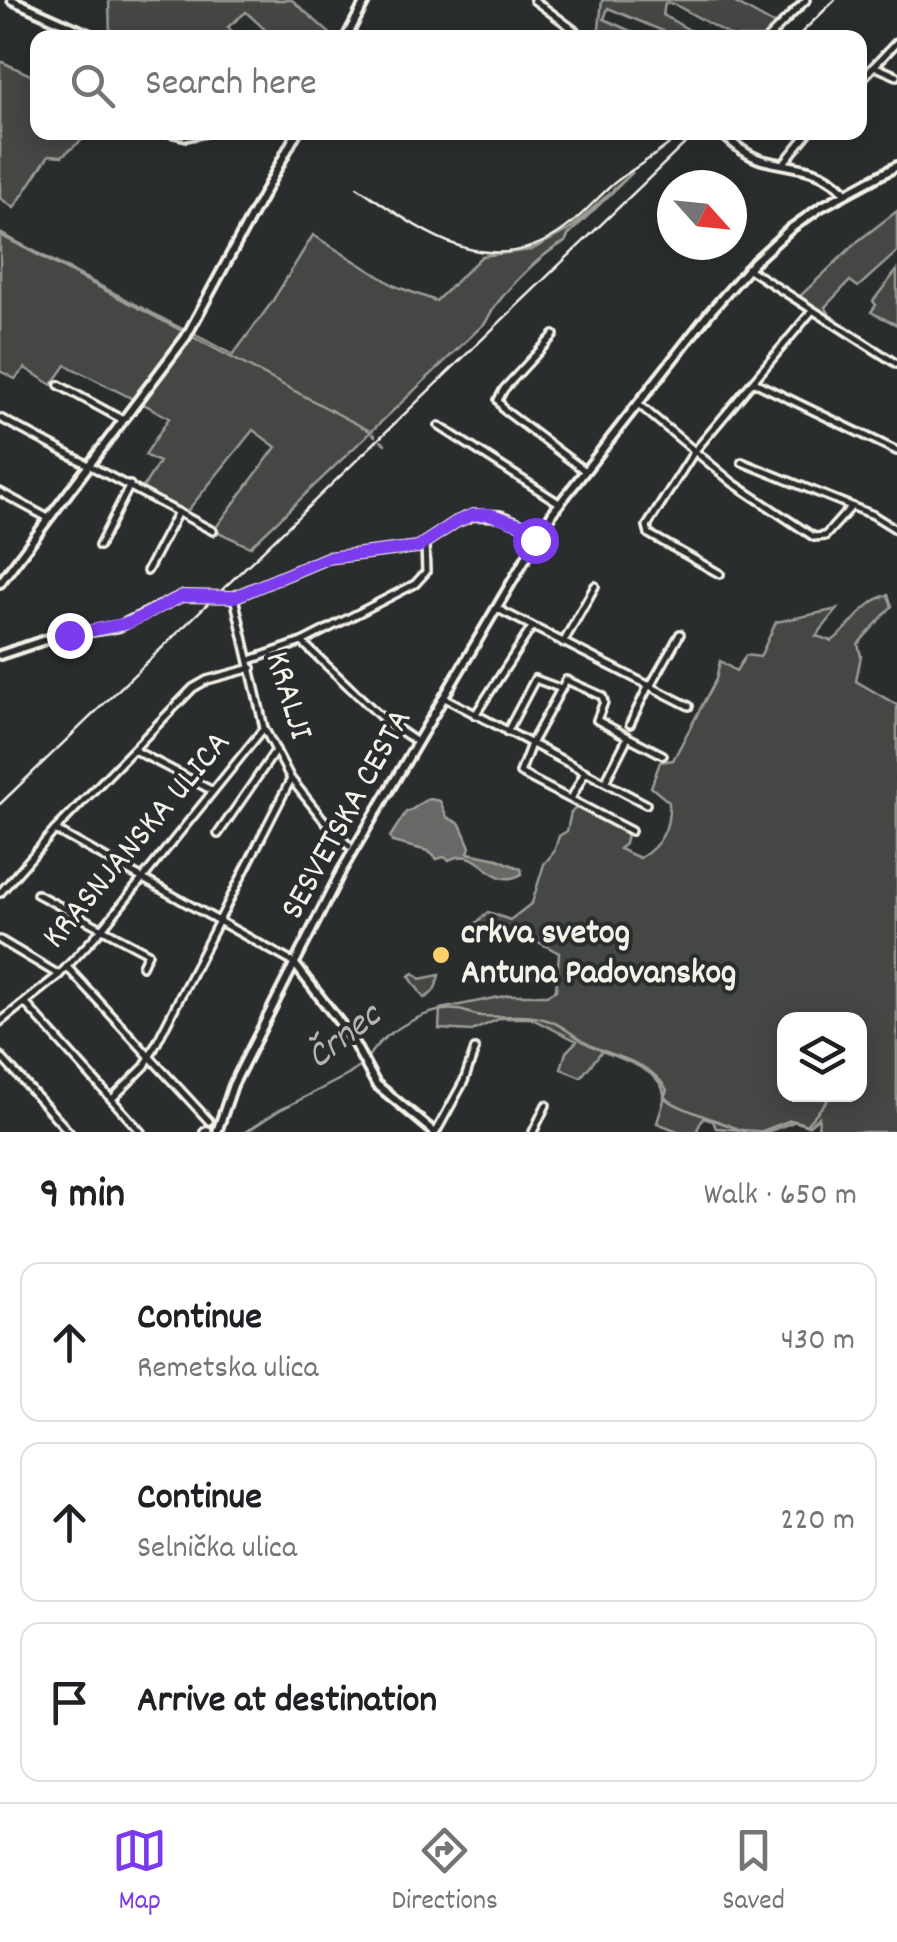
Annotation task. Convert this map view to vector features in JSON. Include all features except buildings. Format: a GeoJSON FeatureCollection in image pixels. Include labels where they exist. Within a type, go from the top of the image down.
{"type":"FeatureCollection","features":[{"type":"Feature","properties":{"kind":"street"},"geometry":{"type":"LineString","coordinates":[[350,30],[366,0]]}},
{"type":"Feature","properties":{"kind":"street"},"geometry":{"type":"LineString","coordinates":[[534,0],[574,30]]}},
{"type":"Feature","properties":{"kind":"street"},"geometry":{"type":"LineString","coordinates":[[776,30],[806,0]]}},
{"type":"Feature","properties":{"kind":"street"},"geometry":{"type":"LineString","coordinates":[[16,1],[79,30]]}},
{"type":"Feature","properties":{"kind":"street"},"geometry":{"type":"LineString","coordinates":[[867,74],[897,42]]}},
{"type":"Feature","properties":{"kind":"street"},"geometry":{"type":"LineString","coordinates":[[874,66],[897,76]]}},
{"type":"Feature","properties":{"kind":"street"},"geometry":{"type":"LineString","coordinates":[[0,582],[188,334],[293,140]]}},
{"type":"Feature","properties":{"kind":"street"},"geometry":{"type":"LineString","coordinates":[[731,140],[752,156],[819,173],[844,192]]}},
{"type":"Feature","properties":{"kind":"street"},"geometry":{"type":"LineString","coordinates":[[783,164],[802,140]]}},
{"type":"Feature","properties":{"kind":"street","name":"SESVETSKA CESTA"},"geometry":{"type":"LineString","coordinates":[[218,1132],[233,1085],[352,852],[559,503],[748,268],[795,225],[844,192],[897,166]]}},
{"type":"Feature","properties":{"kind":"street"},"geometry":{"type":"LineString","coordinates":[[748,268],[897,364]]}},
{"type":"Feature","properties":{"kind":"street"},"geometry":{"type":"LineString","coordinates":[[720,574],[649,534],[646,528],[694,452],[812,311]]}},
{"type":"Feature","properties":{"kind":"street"},"geometry":{"type":"LineString","coordinates":[[554,335],[498,400],[504,410],[585,470]]}},
{"type":"Feature","properties":{"kind":"street"},"geometry":{"type":"LineString","coordinates":[[754,382],[897,451]]}},
{"type":"Feature","properties":{"kind":"street"},"geometry":{"type":"LineString","coordinates":[[60,386],[123,420]]}},
{"type":"Feature","properties":{"kind":"street"},"geometry":{"type":"LineString","coordinates":[[640,406],[732,483],[814,537],[825,536],[851,507]]}},
{"type":"Feature","properties":{"kind":"street"},"geometry":{"type":"LineString","coordinates":[[0,418],[213,531]]}},
{"type":"Feature","properties":{"kind":"street"},"geometry":{"type":"LineString","coordinates":[[439,426],[559,503]]}},
{"type":"Feature","properties":{"kind":"street"},"geometry":{"type":"LineString","coordinates":[[742,462],[872,515],[897,530]]}},
{"type":"Feature","properties":{"kind":"street"},"geometry":{"type":"LineString","coordinates":[[99,546],[130,485]]}},
{"type":"Feature","properties":{"kind":"street"},"geometry":{"type":"LineString","coordinates":[[0,492],[48,518]]}},
{"type":"Feature","properties":{"kind":"street"},"geometry":{"type":"LineString","coordinates":[[147,571],[178,512]]}},
{"type":"Feature","properties":{"kind":"street"},"geometry":{"type":"LineString","coordinates":[[0,656],[48,639],[129,623],[182,596],[234,597],[327,558],[425,544],[456,522],[480,514],[500,516],[540,532]]}},
{"type":"Feature","properties":{"kind":"street"},"geometry":{"type":"LineString","coordinates":[[0,893],[55,830],[200,683],[302,642],[414,584],[426,572],[425,544]]}},
{"type":"Feature","properties":{"kind":"street"},"geometry":{"type":"LineString","coordinates":[[563,642],[595,586]]}},
{"type":"Feature","properties":{"kind":"street","name":"KRALJI"},"geometry":{"type":"LineString","coordinates":[[234,597],[264,728],[291,779],[322,820],[349,846]]}},
{"type":"Feature","properties":{"kind":"street"},"geometry":{"type":"LineString","coordinates":[[496,608],[689,706]]}},
{"type":"Feature","properties":{"kind":"street"},"geometry":{"type":"LineString","coordinates":[[476,714],[532,627]]}},
{"type":"Feature","properties":{"kind":"street"},"geometry":{"type":"LineString","coordinates":[[630,724],[680,634]]}},
{"type":"Feature","properties":{"kind":"street"},"geometry":{"type":"LineString","coordinates":[[302,642],[382,718],[416,742]]}},
{"type":"Feature","properties":{"kind":"street"},"geometry":{"type":"LineString","coordinates":[[506,732],[533,680],[540,678],[560,688]]}},
{"type":"Feature","properties":{"kind":"street"},"geometry":{"type":"LineString","coordinates":[[631,830],[520,773],[531,744],[568,680],[602,696],[597,720],[663,756]]}},
{"type":"Feature","properties":{"kind":"street"},"geometry":{"type":"LineString","coordinates":[[443,697],[646,804]]}},
{"type":"Feature","properties":{"kind":"street","name":"KRASNJANSKA ULICA"},"geometry":{"type":"LineString","coordinates":[[0,1022],[60,974],[102,929],[264,728]]}},
{"type":"Feature","properties":{"kind":"street"},"geometry":{"type":"LineString","coordinates":[[605,782],[628,737]]}},
{"type":"Feature","properties":{"kind":"street"},"geometry":{"type":"LineString","coordinates":[[134,750],[212,791]]}},
{"type":"Feature","properties":{"kind":"street"},"geometry":{"type":"LineString","coordinates":[[218,834],[276,750]]}},
{"type":"Feature","properties":{"kind":"street"},"geometry":{"type":"LineString","coordinates":[[571,799],[585,772]]}},
{"type":"Feature","properties":{"kind":"street"},"geometry":{"type":"LineString","coordinates":[[112,1099],[138,1076],[150,1056],[291,779]]}},
{"type":"Feature","properties":{"kind":"street"},"geometry":{"type":"LineString","coordinates":[[55,830],[294,964],[380,1088],[435,1132],[464,1081],[475,1049]]}},
{"type":"Feature","properties":{"kind":"street"},"geometry":{"type":"LineString","coordinates":[[37,894],[148,953],[142,966]]}},
{"type":"Feature","properties":{"kind":"street"},"geometry":{"type":"LineString","coordinates":[[0,940],[60,974]]}},
{"type":"Feature","properties":{"kind":"street"},"geometry":{"type":"LineString","coordinates":[[67,967],[209,1121]]}},
{"type":"Feature","properties":{"kind":"street"},"geometry":{"type":"LineString","coordinates":[[25,1003],[141,1132]]}},
{"type":"Feature","properties":{"kind":"street"},"geometry":{"type":"LineString","coordinates":[[0,1056],[69,1132]]}},
{"type":"Feature","properties":{"kind":"street"},"geometry":{"type":"LineString","coordinates":[[533,1132],[546,1105]]}},
{"type":"Feature","properties":{"kind":"shaded area"},"geometry":{"type":"Polygon","coordinates":[[[109,0],[292,0],[326,30],[265,30],[246,12],[228,27],[231,30],[110,30],[109,0]]]}},
{"type":"Feature","properties":{"kind":"shaded area"},"geometry":{"type":"Polygon","coordinates":[[[602,0],[730,0],[777,26],[773,30],[720,30],[674,4],[665,3],[663,15],[690,30],[660,30],[608,8],[604,19],[628,30],[599,30],[602,0]]]}},
{"type":"Feature","properties":{"kind":"shaded area"},"geometry":{"type":"Polygon","coordinates":[[[0,61],[30,75],[30,140],[82,140],[62,156],[49,155],[14,208],[0,198],[0,61]]]}},
{"type":"Feature","properties":{"kind":"shaded area"},"geometry":{"type":"Polygon","coordinates":[[[633,172],[565,242],[521,277],[486,322],[250,547],[214,530],[276,447],[253,430],[185,514],[142,489],[159,462],[145,455],[169,418],[142,403],[194,334],[233,355],[272,302],[313,235],[395,286],[436,301],[482,256],[531,250],[570,229],[633,172]]]}},
{"type":"Feature","properties":{"kind":"shaded area"},"geometry":{"type":"Polygon","coordinates":[[[897,211],[897,252],[858,287],[850,281],[825,307],[827,316],[798,298],[858,241],[897,211]]]}},
{"type":"Feature","properties":{"kind":"shaded area"},"geometry":{"type":"Polygon","coordinates":[[[0,233],[186,331],[135,400],[66,365],[52,385],[25,368],[15,379],[0,371],[0,233]]]}},
{"type":"Feature","properties":{"kind":"shaded area"},"geometry":{"type":"Polygon","coordinates":[[[897,270],[897,325],[871,312],[876,305],[873,301],[897,270]]]}},
{"type":"Feature","properties":{"kind":"shaded area"},"geometry":{"type":"Polygon","coordinates":[[[888,595],[892,606],[858,644],[861,656],[856,681],[897,705],[897,1132],[818,1132],[819,1117],[808,1126],[796,1121],[767,1132],[716,1128],[713,1121],[703,1118],[696,1132],[680,1132],[657,1123],[663,1090],[651,1074],[602,1051],[581,1077],[561,1069],[566,1052],[577,1041],[530,1018],[501,1018],[472,1031],[439,1029],[440,1009],[509,995],[547,995],[556,990],[559,953],[521,933],[472,927],[488,912],[510,920],[532,903],[544,864],[554,852],[559,836],[567,831],[571,812],[577,808],[627,833],[625,844],[619,849],[640,858],[654,847],[666,827],[669,802],[651,787],[660,762],[673,760],[716,679],[720,661],[736,671],[746,655],[760,657],[776,622],[838,609],[816,636],[832,641],[866,608],[888,595]]]}},
{"type":"Feature","properties":{"kind":"shaded area"},"geometry":{"type":"Polygon","coordinates":[[[430,799],[440,801],[447,817],[460,824],[470,847],[468,853],[498,859],[521,869],[522,874],[501,877],[470,858],[437,859],[428,851],[392,842],[390,837],[406,812],[430,799]]]}},
{"type":"Feature","properties":{"kind":"shaded area"},"geometry":{"type":"Polygon","coordinates":[[[414,973],[420,979],[439,975],[435,988],[424,998],[409,976],[414,973]]]}},
{"type":"Feature","properties":{"kind":"waterway"},"geometry":{"type":"LineString","coordinates":[[0,235],[184,332]]}},
{"type":"Feature","properties":{"kind":"waterway"},"geometry":{"type":"LineString","coordinates":[[191,336],[370,431]]}},
{"type":"Feature","properties":{"kind":"waterway"},"geometry":{"type":"LineString","coordinates":[[381,441],[385,444]]}},
{"type":"Feature","properties":{"kind":"waterway","name":"Črnec"},"geometry":{"type":"LineString","coordinates":[[367,1059],[394,1031],[434,1012],[458,1010],[481,1016],[541,1018],[590,1045],[645,1068],[661,1081],[667,1090],[664,1097],[670,1101],[745,1132]]}},
{"type":"Feature","properties":{"kind":"waterway","name":"Črnec"},"geometry":{"type":"LineString","coordinates":[[246,1132],[362,1065]]}},
{"type":"Feature","properties":{"kind":"waterway","name":"Črnec"},"geometry":{"type":"LineString","coordinates":[[760,1132],[791,1120],[806,1125],[826,1102]]}},
{"type":"Feature","properties":{"kind":"railway"},"geometry":{"type":"LineString","coordinates":[[804,30],[835,0]]}},
{"type":"Feature","properties":{"kind":"railway"},"geometry":{"type":"LineString","coordinates":[[0,804],[689,140]]}},
{"type":"Feature","properties":{"kind":"railway"},"geometry":{"type":"LineString","coordinates":[[357,187],[426,232],[475,250],[501,253],[527,248],[554,236],[612,185],[669,144]]}},
{"type":"Feature","properties":{"kind":"place","name":"crkva svetog Antuna Padovanskog"},"geometry":{"type":"Point","coordinates":[441,955]}},
{"type":"Feature","properties":{"kind":"route"},"geometry":{"type":"LineString","coordinates":[[69,635],[129,623],[182,596],[234,597],[327,558],[418,547],[472,515],[500,516],[537,530],[540,532],[535,540]]}}]}
